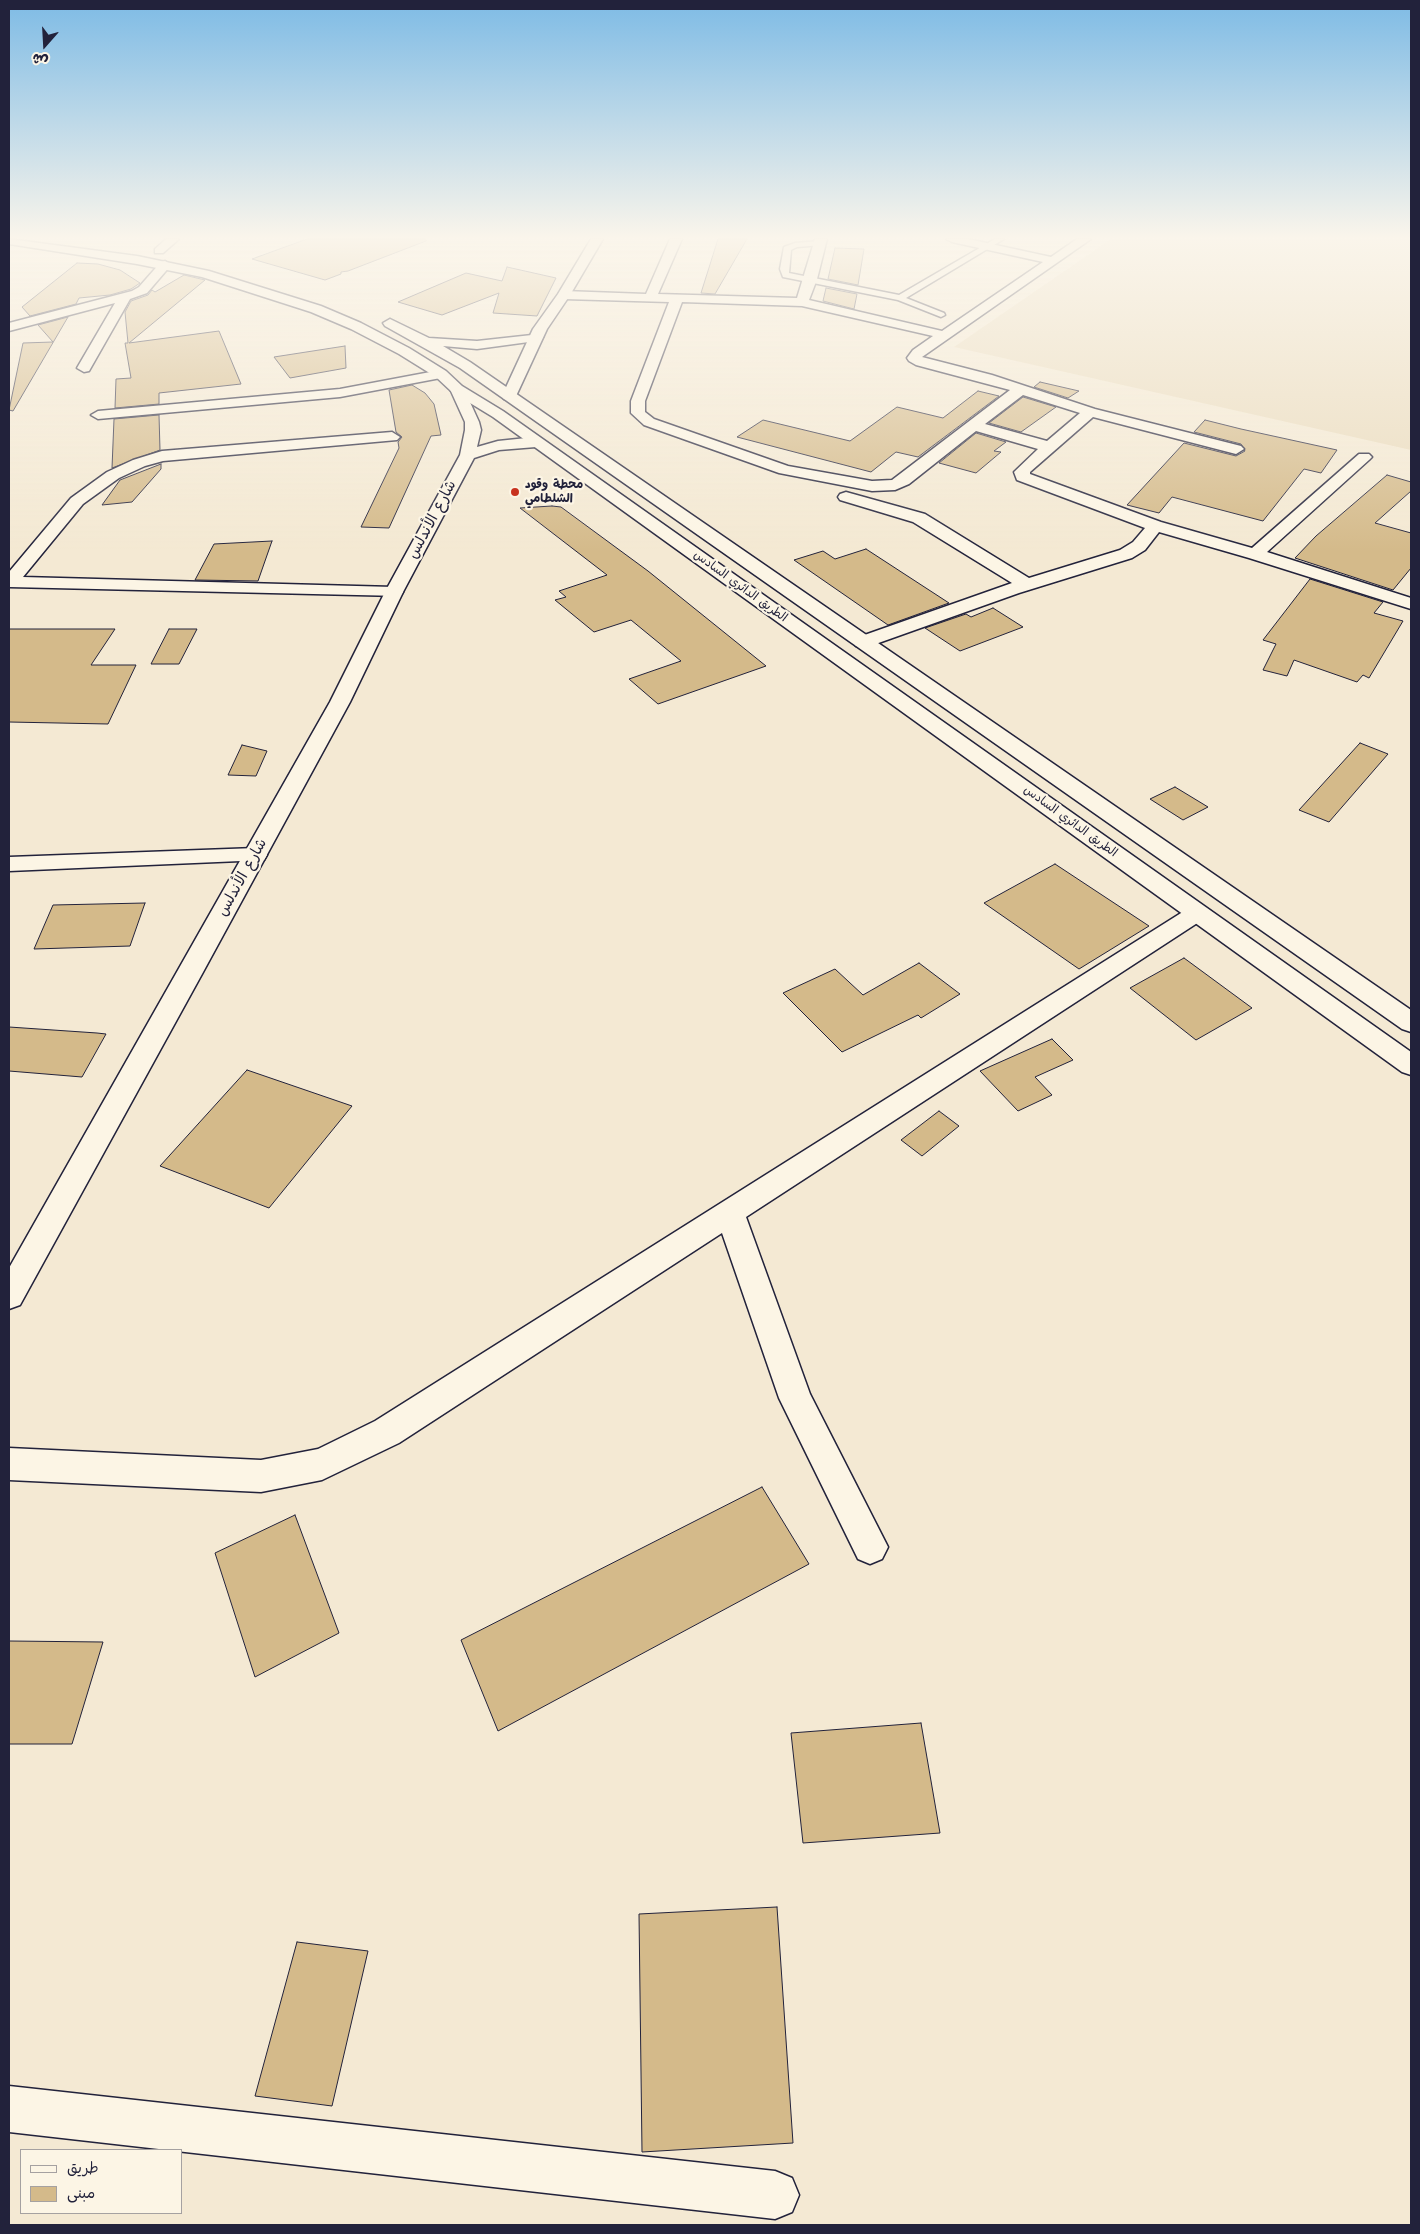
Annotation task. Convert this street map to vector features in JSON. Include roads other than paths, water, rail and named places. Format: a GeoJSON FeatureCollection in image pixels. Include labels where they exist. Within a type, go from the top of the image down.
{"type":"FeatureCollection","features":[{"type":"Feature","properties":{"kind":"main road"},"geometry":{"type":"LineString","coordinates":[[84,368],[98,343]]}},
{"type":"Feature","properties":{"kind":"main road","name":"الطريق الدائري السادس"},"geometry":{"type":"LineString","coordinates":[[389,343],[441,374],[458,389],[498,414],[1411,1065]]}},
{"type":"Feature","properties":{"kind":"main road","name":"الطريق الدائري السادس"},"geometry":{"type":"LineString","coordinates":[[428,343],[509,396],[1411,1023]]}},
{"type":"Feature","properties":{"kind":"main road"},"geometry":{"type":"LineString","coordinates":[[455,343],[478,345],[491,343]]}},
{"type":"Feature","properties":{"kind":"main road"},"geometry":{"type":"LineString","coordinates":[[509,396],[533,343]]}},
{"type":"Feature","properties":{"kind":"main road"},"geometry":{"type":"LineString","coordinates":[[660,343],[638,401],[638,413],[649,422],[785,470],[872,486],[895,484],[903,481],[1020,390]]}},
{"type":"Feature","properties":{"kind":"main road"},"geometry":{"type":"LineString","coordinates":[[931,343],[918,352],[914,358],[920,362],[987,378],[1090,412],[1236,449]]}},
{"type":"Feature","properties":{"kind":"main road"},"geometry":{"type":"LineString","coordinates":[[98,415],[330,394],[441,374]]}},
{"type":"Feature","properties":{"kind":"main road","name":"شارع الأندلس"},"geometry":{"type":"LineString","coordinates":[[9,1296],[340,702],[394,592],[468,455],[473,430],[472,422],[458,389]]}},
{"type":"Feature","properties":{"kind":"main road"},"geometry":{"type":"LineString","coordinates":[[1090,412],[1025,468],[1022,472],[1023,476],[1155,526],[1255,554],[1411,604]]}},
{"type":"Feature","properties":{"kind":"main road"},"geometry":{"type":"LineString","coordinates":[[974,426],[1050,447]]}},
{"type":"Feature","properties":{"kind":"main road"},"geometry":{"type":"LineString","coordinates":[[9,582],[77,501],[113,475],[138,463],[162,456],[392,437]]}},
{"type":"Feature","properties":{"kind":"main road"},"geometry":{"type":"LineString","coordinates":[[468,455],[498,446],[536,442]]}},
{"type":"Feature","properties":{"kind":"main road"},"geometry":{"type":"LineString","coordinates":[[1255,554],[1364,457]]}},
{"type":"Feature","properties":{"kind":"main road"},"geometry":{"type":"LineString","coordinates":[[785,470],[791,480],[803,485],[897,510],[919,518],[1027,585]]}},
{"type":"Feature","properties":{"kind":"main road"},"geometry":{"type":"LineString","coordinates":[[863,642],[1027,585],[1132,552],[1155,526]]}},
{"type":"Feature","properties":{"kind":"main road"},"geometry":{"type":"LineString","coordinates":[[9,582],[394,592]]}},
{"type":"Feature","properties":{"kind":"main road"},"geometry":{"type":"LineString","coordinates":[[9,864],[256,855]]}},
{"type":"Feature","properties":{"kind":"main road"},"geometry":{"type":"LineString","coordinates":[[9,1464],[261,1476],[322,1464],[387,1432],[1197,913]]}},
{"type":"Feature","properties":{"kind":"main road"},"geometry":{"type":"LineString","coordinates":[[1258,956],[1291,940]]}},
{"type":"Feature","properties":{"kind":"main road"},"geometry":{"type":"LineString","coordinates":[[730,1212],[795,1398],[870,1547]]}},
{"type":"Feature","properties":{"kind":"main road"},"geometry":{"type":"LineString","coordinates":[[9,2109],[775,2195]]}},
{"type":"Feature","properties":{"kind":"place","name":"محطة وقود الشلطامي"},"geometry":{"type":"Point","coordinates":[515,492]}}]}
